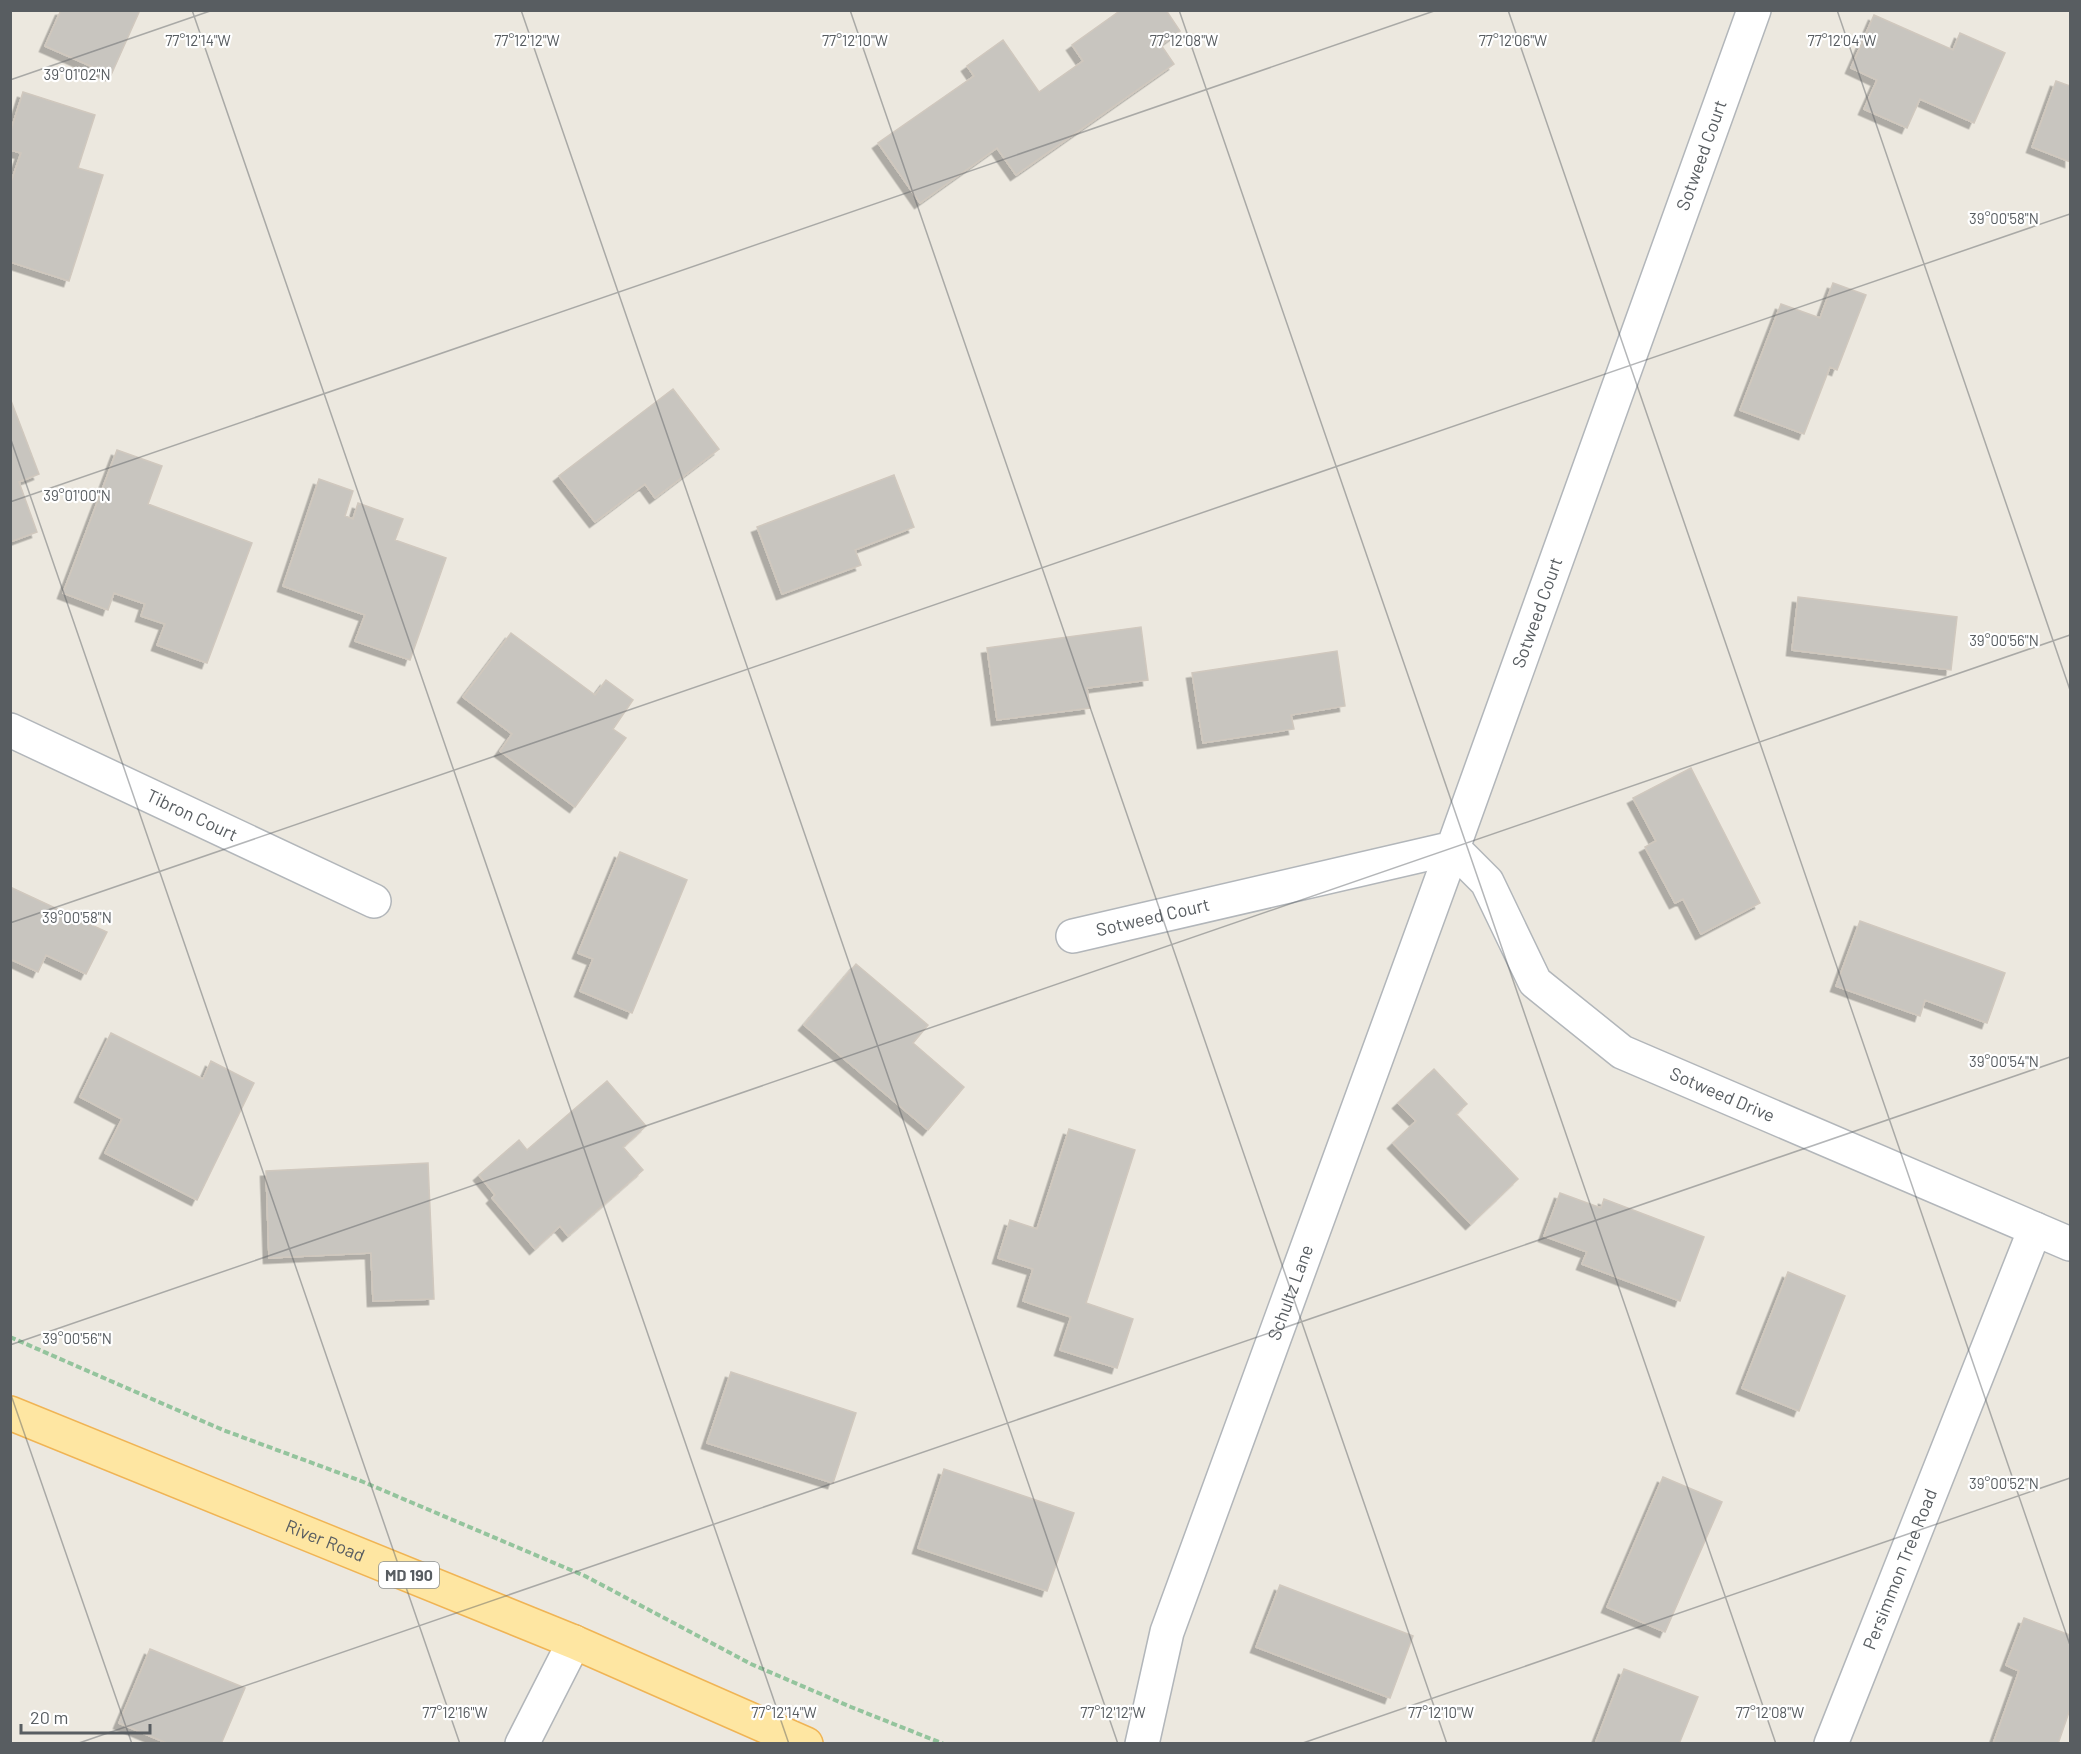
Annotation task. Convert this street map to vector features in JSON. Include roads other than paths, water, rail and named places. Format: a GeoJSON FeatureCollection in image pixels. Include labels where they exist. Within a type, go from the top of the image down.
{"type":"FeatureCollection","features":[{"type":"Feature","properties":{"kind":"main road","name":"River Road"},"geometry":{"type":"LineString","coordinates":[[10,1413],[574,1642],[806,1743]]}},
{"type":"Feature","properties":{"kind":"street","name":"Sotweed Court"},"geometry":{"type":"LineString","coordinates":[[1073,936],[1452,848],[1754,10]]}},
{"type":"Feature","properties":{"kind":"street","name":"Tibron Court"},"geometry":{"type":"LineString","coordinates":[[10,730],[374,901]]}},
{"type":"Feature","properties":{"kind":"street","name":"Sotweed Drive"},"geometry":{"type":"LineString","coordinates":[[1452,848],[1487,882],[1535,982],[1622,1052],[2070,1244]]}},
{"type":"Feature","properties":{"kind":"street","name":"Schultz Lane"},"geometry":{"type":"LineString","coordinates":[[1142,1743],[1167,1632],[1452,848]]}},
{"type":"Feature","properties":{"kind":"street","name":"Persimmon Tree Road"},"geometry":{"type":"LineString","coordinates":[[1831,1743],[2035,1229]]}},
{"type":"Feature","properties":{"kind":"street"},"geometry":{"type":"LineString","coordinates":[[522,1743],[574,1642]]}}]}
